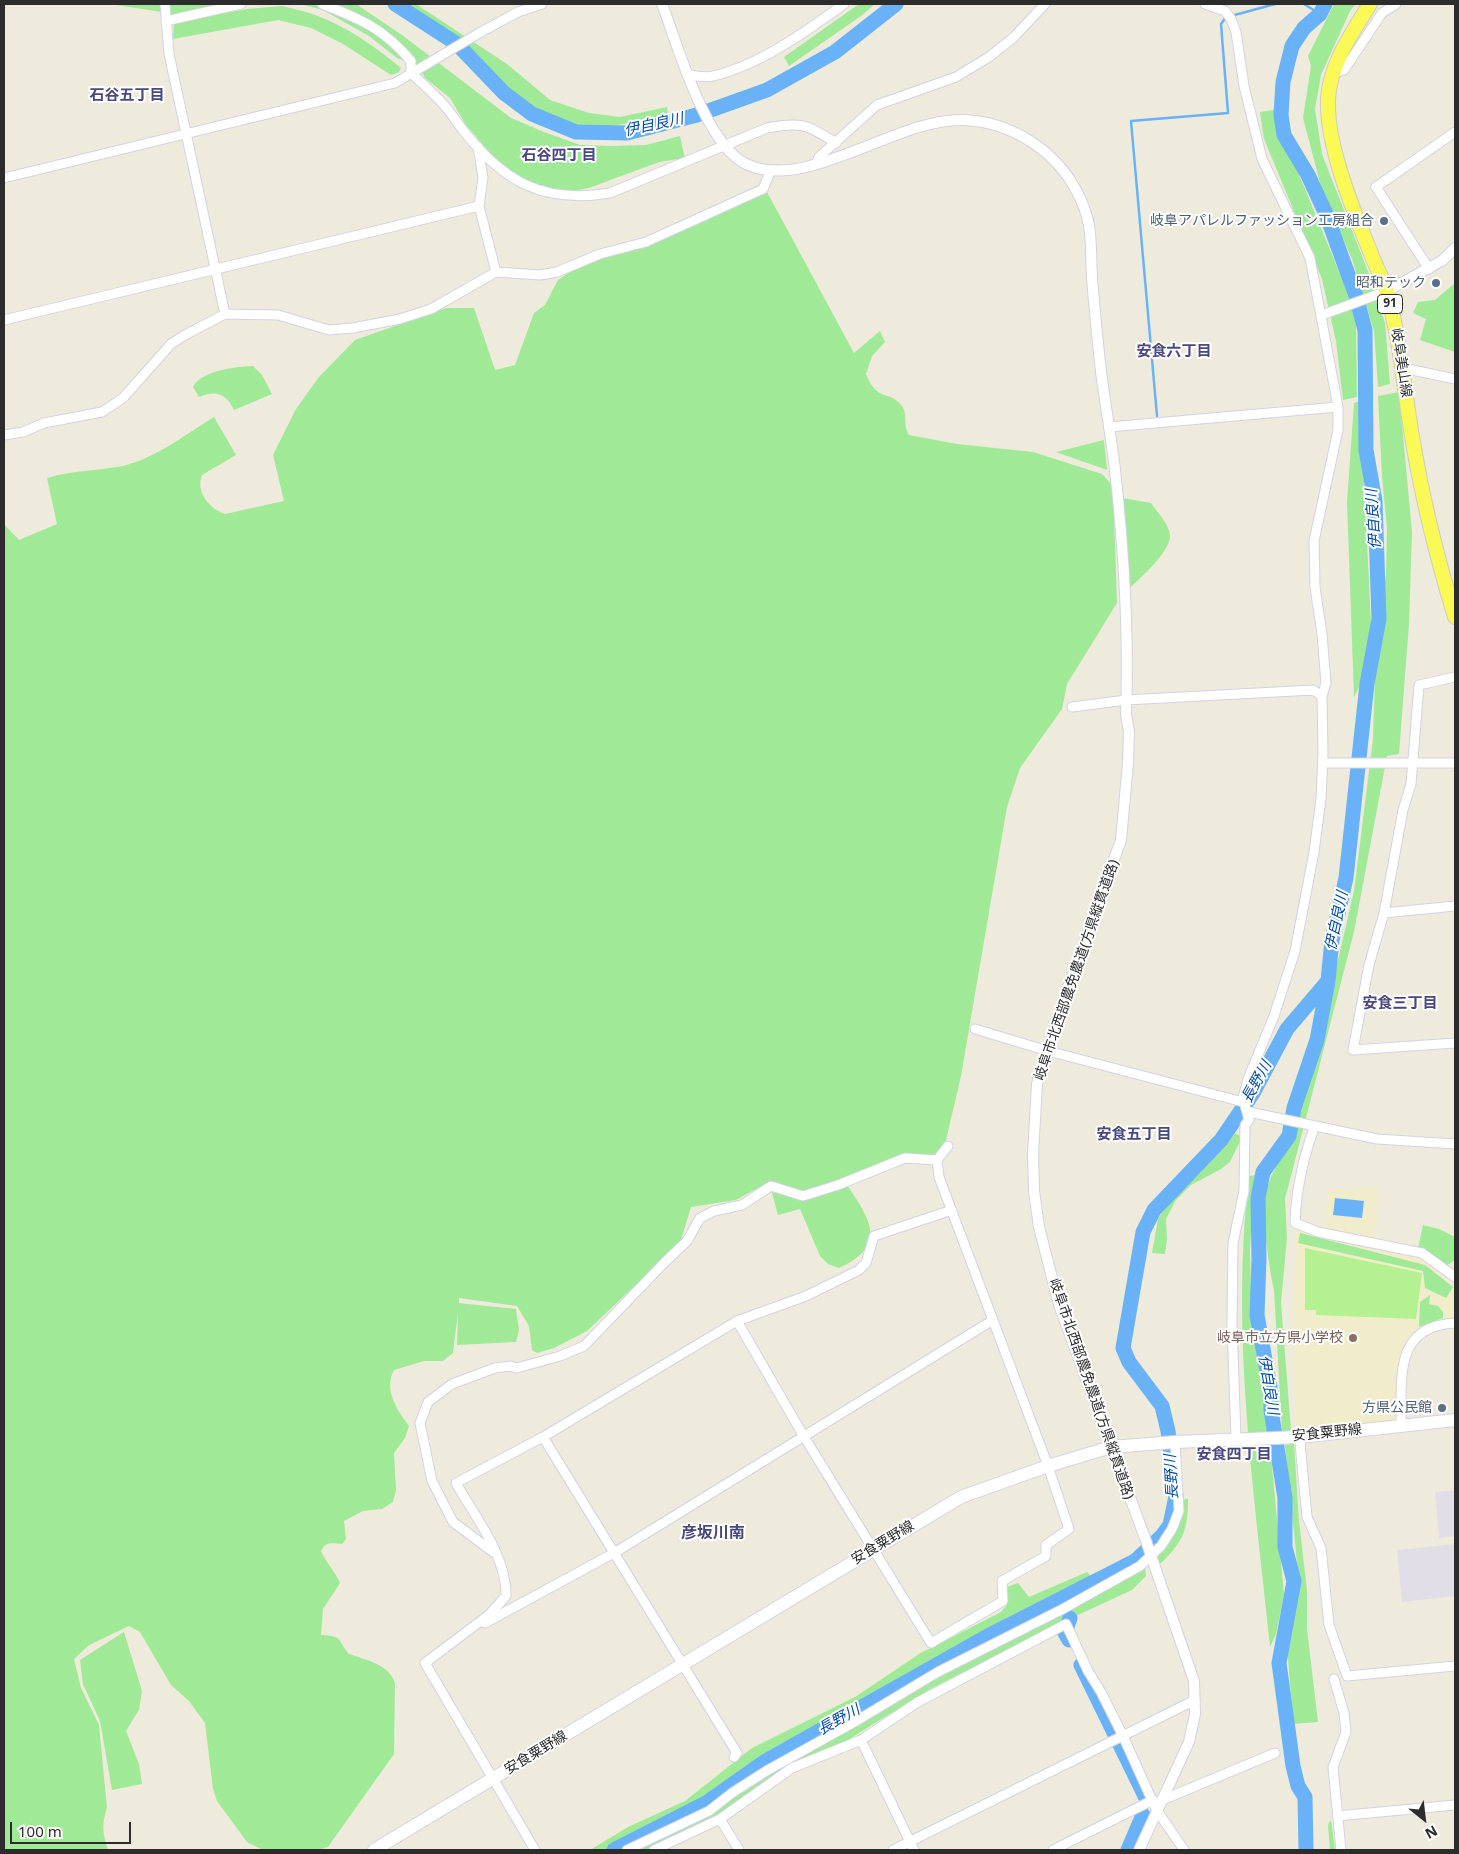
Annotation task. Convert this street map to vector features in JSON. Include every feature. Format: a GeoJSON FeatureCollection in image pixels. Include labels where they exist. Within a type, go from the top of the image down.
{"type":"FeatureCollection","features":[{"type":"Feature","properties":{"kind":"main road","name":"岐阜美山線"},"geometry":{"type":"LineString","coordinates":[[1370,4],[1347,41],[1333,73],[1328,98],[1329,120],[1337,158],[1358,220],[1387,291],[1402,368],[1422,497],[1432,540],[1455,617]]}},
{"type":"Feature","properties":{"kind":"main road","name":"安食粟野線"},"geometry":{"type":"LineString","coordinates":[[374,1850],[961,1497],[1048,1466],[1111,1447],[1240,1439],[1300,1440],[1401,1424],[1455,1420]]}},
{"type":"Feature","properties":{"kind":"street"},"geometry":{"type":"LineString","coordinates":[[225,314],[169,54],[166,12],[241,4]]}},
{"type":"Feature","properties":{"kind":"street"},"geometry":{"type":"LineString","coordinates":[[322,4],[374,27],[394,41],[411,61],[415,71],[496,167],[515,180],[538,190],[583,197],[610,193],[767,128],[793,123],[822,132],[836,143]]}},
{"type":"Feature","properties":{"kind":"street"},"geometry":{"type":"LineString","coordinates":[[4,178],[395,82],[481,32],[517,8],[542,4]]}},
{"type":"Feature","properties":{"kind":"street"},"geometry":{"type":"LineString","coordinates":[[662,4],[702,108],[723,146],[732,156],[746,164],[770,170],[794,170],[914,129],[939,122],[964,120],[990,124],[1015,132],[1048,154],[1064,171],[1078,193],[1088,216],[1093,244],[1092,273],[1100,365],[1109,429],[1125,596],[1126,700]]}},
{"type":"Feature","properties":{"kind":"street"},"geometry":{"type":"LineString","coordinates":[[691,79],[711,77],[744,65],[786,42],[844,4]]}},
{"type":"Feature","properties":{"kind":"street"},"geometry":{"type":"LineString","coordinates":[[816,164],[819,157],[877,105],[956,77],[989,57],[1013,38],[1045,4]]}},
{"type":"Feature","properties":{"kind":"street"},"geometry":{"type":"LineString","coordinates":[[1205,4],[1225,11],[1232,19],[1244,86],[1262,159],[1310,258],[1324,314],[1338,407],[1338,430],[1314,541],[1315,587],[1322,634],[1326,683],[1322,696],[1323,763],[1314,852],[1295,951],[1274,1016],[1248,1079],[1243,1102]]}},
{"type":"Feature","properties":{"kind":"street"},"geometry":{"type":"LineString","coordinates":[[1333,73],[1344,70],[1382,13],[1396,4]]}},
{"type":"Feature","properties":{"kind":"street"},"geometry":{"type":"LineString","coordinates":[[1429,268],[1376,187],[1455,132]]}},
{"type":"Feature","properties":{"kind":"street"},"geometry":{"type":"LineString","coordinates":[[478,147],[483,178],[478,206],[496,272]]}},
{"type":"Feature","properties":{"kind":"street"},"geometry":{"type":"LineString","coordinates":[[4,435],[23,432],[44,422],[102,412],[123,398],[171,344],[185,334],[225,314],[278,315],[329,330],[353,328],[400,319],[431,309],[496,272],[540,275],[557,272],[600,254],[646,242],[763,189],[770,170]]}},
{"type":"Feature","properties":{"kind":"street"},"geometry":{"type":"LineString","coordinates":[[4,320],[478,206]]}},
{"type":"Feature","properties":{"kind":"street"},"geometry":{"type":"LineString","coordinates":[[1324,314],[1387,291],[1443,260],[1455,248]]}},
{"type":"Feature","properties":{"kind":"street"},"geometry":{"type":"LineString","coordinates":[[1402,368],[1455,379]]}},
{"type":"Feature","properties":{"kind":"street"},"geometry":{"type":"LineString","coordinates":[[1109,429],[1338,407]]}},
{"type":"Feature","properties":{"kind":"street"},"geometry":{"type":"LineString","coordinates":[[1455,677],[1419,685],[1411,784],[1403,810],[1384,913],[1369,965],[1353,1050],[1455,1044]]}},
{"type":"Feature","properties":{"kind":"street"},"geometry":{"type":"LineString","coordinates":[[1072,707],[1126,700],[1313,690],[1322,696]]}},
{"type":"Feature","properties":{"kind":"street","name":"岐阜市北西部農免農道(方県縦貫道路)"},"geometry":{"type":"LineString","coordinates":[[1126,700],[1129,732],[1128,763],[1121,840],[1066,993],[1037,1084],[1033,1146],[1034,1191],[1039,1227],[1059,1305],[1151,1555]]}},
{"type":"Feature","properties":{"kind":"street"},"geometry":{"type":"LineString","coordinates":[[1323,763],[1455,763]]}},
{"type":"Feature","properties":{"kind":"street"},"geometry":{"type":"LineString","coordinates":[[1384,913],[1455,906]]}},
{"type":"Feature","properties":{"kind":"street"},"geometry":{"type":"LineString","coordinates":[[975,1028],[1048,1050],[1243,1102],[1252,1114],[1377,1140],[1455,1144]]}},
{"type":"Feature","properties":{"kind":"street"},"geometry":{"type":"LineString","coordinates":[[1240,1439],[1232,1323],[1233,1243],[1244,1191],[1244,1126],[1252,1114]]}},
{"type":"Feature","properties":{"kind":"street"},"geometry":{"type":"LineString","coordinates":[[1313,1127],[1296,1199],[1295,1223],[1318,1232],[1422,1253],[1455,1277]]}},
{"type":"Feature","properties":{"kind":"street"},"geometry":{"type":"LineString","coordinates":[[737,1321],[803,1434],[931,1643],[1003,1601],[1002,1581],[1046,1556],[1046,1545],[1069,1529],[1048,1466],[939,1177],[937,1160],[948,1146]]}},
{"type":"Feature","properties":{"kind":"street"},"geometry":{"type":"LineString","coordinates":[[497,1555],[453,1522],[432,1481],[420,1423],[428,1402],[452,1384],[495,1368],[510,1366],[517,1368],[560,1356],[584,1346],[665,1262],[675,1255],[688,1241],[700,1218],[714,1211],[742,1206],[771,1186],[803,1196],[838,1185],[905,1158],[937,1160]]}},
{"type":"Feature","properties":{"kind":"street"},"geometry":{"type":"LineString","coordinates":[[536,1850],[492,1780],[425,1663],[447,1644],[490,1614],[506,1596],[506,1584],[497,1555],[456,1483],[543,1437],[737,1321],[806,1296],[859,1270],[866,1263],[874,1236],[952,1210]]}},
{"type":"Feature","properties":{"kind":"street"},"geometry":{"type":"LineString","coordinates":[[447,1644],[614,1552],[803,1434],[993,1320]]}},
{"type":"Feature","properties":{"kind":"street"},"geometry":{"type":"LineString","coordinates":[[1401,1424],[1402,1368],[1405,1352],[1424,1332],[1439,1324],[1455,1323]]}},
{"type":"Feature","properties":{"kind":"street"},"geometry":{"type":"LineString","coordinates":[[543,1437],[737,1752],[734,1757]]}},
{"type":"Feature","properties":{"kind":"street"},"geometry":{"type":"LineString","coordinates":[[1300,1440],[1307,1517],[1321,1548],[1329,1625],[1347,1676],[1455,1666]]}},
{"type":"Feature","properties":{"kind":"street"},"geometry":{"type":"LineString","coordinates":[[627,1850],[709,1811],[732,1793],[768,1770],[858,1720],[938,1672],[1114,1582],[1151,1555],[1172,1529],[1179,1511],[1170,1442]]}},
{"type":"Feature","properties":{"kind":"street"},"geometry":{"type":"LineString","coordinates":[[1138,1850],[1156,1803],[1189,1742],[1195,1700],[1194,1681],[1151,1555]]}},
{"type":"Feature","properties":{"kind":"street"},"geometry":{"type":"LineString","coordinates":[[654,1850],[720,1819],[792,1768],[861,1740],[918,1702],[1066,1624],[1088,1671],[1101,1692],[1120,1738],[1184,1850]]}},
{"type":"Feature","properties":{"kind":"street"},"geometry":{"type":"LineString","coordinates":[[1334,1679],[1346,1732],[1333,1767],[1341,1850]]}},
{"type":"Feature","properties":{"kind":"street"},"geometry":{"type":"LineString","coordinates":[[893,1850],[1195,1700]]}},
{"type":"Feature","properties":{"kind":"street"},"geometry":{"type":"LineString","coordinates":[[861,1740],[914,1850]]}},
{"type":"Feature","properties":{"kind":"street"},"geometry":{"type":"LineString","coordinates":[[1053,1850],[1140,1807],[1156,1803],[1275,1753]]}},
{"type":"Feature","properties":{"kind":"street"},"geometry":{"type":"LineString","coordinates":[[1337,1816],[1455,1805]]}},
{"type":"Feature","properties":{"kind":"street"},"geometry":{"type":"LineString","coordinates":[[720,1819],[739,1850]]}},
{"type":"Feature","properties":{"kind":"shaded area"},"geometry":{"type":"Polygon","coordinates":[[[1378,1187],[1376,1240],[1326,1229],[1328,1190],[1378,1187]]]}},
{"type":"Feature","properties":{"kind":"shaded area","name":"岐阜市立方県小学校"},"geometry":{"type":"Polygon","coordinates":[[[1296,1230],[1422,1259],[1455,1288],[1455,1320],[1441,1321],[1422,1328],[1403,1349],[1397,1421],[1296,1429],[1293,1321],[1296,1230]]]}},
{"type":"Feature","properties":{"kind":"shaded area"},"geometry":{"type":"Polygon","coordinates":[[[1455,1490],[1455,1536],[1439,1538],[1435,1492],[1455,1490]]]}},
{"type":"Feature","properties":{"kind":"shaded area"},"geometry":{"type":"Polygon","coordinates":[[[1455,1544],[1455,1596],[1402,1602],[1397,1550],[1455,1544]]]}},
{"type":"Feature","properties":{"kind":"green space"},"geometry":{"type":"Polygon","coordinates":[[[110,4],[162,4],[162,12],[110,4]]]}},
{"type":"Feature","properties":{"kind":"green space"},"geometry":{"type":"Polygon","coordinates":[[[170,4],[243,4],[170,16],[170,4]]]}},
{"type":"Feature","properties":{"kind":"green space"},"geometry":{"type":"Polygon","coordinates":[[[300,4],[356,4],[402,35],[511,118],[544,132],[580,145],[612,146],[646,145],[680,136],[685,158],[659,162],[589,188],[568,192],[545,189],[521,179],[491,154],[466,125],[450,98],[425,78],[421,71],[408,62],[397,58],[369,36],[323,10],[300,4]]]}},
{"type":"Feature","properties":{"kind":"green space"},"geometry":{"type":"Polygon","coordinates":[[[399,4],[416,4],[507,64],[550,100],[589,113],[620,117],[667,107],[668,114],[617,125],[591,127],[566,122],[546,114],[525,103],[505,89],[465,58],[411,11],[399,4]]]}},
{"type":"Feature","properties":{"kind":"green space"},"geometry":{"type":"Polygon","coordinates":[[[859,4],[875,4],[861,16],[789,66],[784,57],[859,4]]]}},
{"type":"Feature","properties":{"kind":"green space"},"geometry":{"type":"Polygon","coordinates":[[[1334,4],[1356,4],[1350,11],[1321,75],[1315,109],[1322,154],[1371,279],[1385,323],[1390,384],[1378,387],[1374,331],[1352,259],[1323,194],[1303,118],[1311,66],[1308,56],[1334,4]]]}},
{"type":"Feature","properties":{"kind":"green space"},"geometry":{"type":"Polygon","coordinates":[[[282,6],[315,15],[349,31],[401,68],[399,72],[391,75],[343,44],[311,28],[278,20],[173,39],[174,22],[247,9],[282,6]]]}},
{"type":"Feature","properties":{"kind":"green space"},"geometry":{"type":"Polygon","coordinates":[[[1274,110],[1281,139],[1296,167],[1344,284],[1356,321],[1357,397],[1343,400],[1336,341],[1322,279],[1264,139],[1260,112],[1274,110]]]}},
{"type":"Feature","properties":{"kind":"green space"},"geometry":{"type":"Polygon","coordinates":[[[767,192],[854,353],[880,331],[885,342],[872,356],[866,374],[874,389],[901,405],[905,412],[906,427],[909,435],[957,444],[1033,452],[1102,474],[1113,486],[1117,603],[1067,684],[1062,709],[1020,768],[1007,807],[961,1076],[946,1140],[935,1155],[885,1165],[844,1180],[866,1217],[870,1228],[870,1239],[865,1249],[855,1259],[839,1268],[828,1264],[820,1256],[800,1209],[778,1215],[769,1182],[736,1200],[691,1207],[680,1243],[587,1331],[554,1348],[537,1353],[532,1350],[529,1326],[517,1306],[459,1298],[459,1303],[516,1309],[519,1330],[516,1342],[457,1345],[458,1312],[453,1353],[443,1361],[424,1361],[394,1370],[390,1385],[391,1393],[400,1414],[409,1426],[405,1438],[394,1453],[396,1490],[393,1502],[382,1509],[363,1511],[344,1521],[346,1539],[342,1544],[327,1544],[321,1551],[340,1583],[323,1609],[321,1635],[337,1638],[349,1654],[382,1667],[392,1677],[395,1683],[394,1754],[328,1847],[317,1850],[263,1850],[247,1842],[217,1801],[213,1789],[205,1723],[189,1701],[171,1685],[140,1632],[129,1626],[89,1645],[74,1659],[81,1688],[99,1725],[107,1808],[103,1829],[108,1850],[4,1850],[4,524],[19,540],[57,524],[47,478],[66,473],[114,468],[135,462],[170,445],[214,417],[236,455],[202,475],[200,481],[202,493],[209,504],[225,514],[284,501],[273,455],[296,409],[319,377],[355,340],[446,308],[474,308],[495,370],[515,365],[534,313],[545,305],[558,280],[584,263],[767,192]]]}},
{"type":"Feature","properties":{"kind":"green space"},"geometry":{"type":"Polygon","coordinates":[[[1455,283],[1455,352],[1420,340],[1426,319],[1413,313],[1418,302],[1435,300],[1455,283]]]}},
{"type":"Feature","properties":{"kind":"green space"},"geometry":{"type":"Polygon","coordinates":[[[253,366],[262,375],[272,394],[234,410],[231,404],[220,394],[199,397],[193,387],[197,381],[211,373],[253,366]]]}},
{"type":"Feature","properties":{"kind":"green space"},"geometry":{"type":"Polygon","coordinates":[[[1399,392],[1412,532],[1409,624],[1399,754],[1387,756],[1354,932],[1285,1199],[1287,1238],[1281,1303],[1291,1430],[1282,1432],[1274,1290],[1266,1241],[1264,1201],[1268,1185],[1293,1130],[1325,1016],[1354,891],[1373,739],[1375,676],[1386,574],[1387,528],[1382,477],[1378,396],[1399,392]]]}},
{"type":"Feature","properties":{"kind":"green space"},"geometry":{"type":"Polygon","coordinates":[[[1360,401],[1372,643],[1363,680],[1354,697],[1347,502],[1354,403],[1360,401]]]}},
{"type":"Feature","properties":{"kind":"green space"},"geometry":{"type":"Polygon","coordinates":[[[1104,440],[1107,470],[1056,452],[1104,440]]]}},
{"type":"Feature","properties":{"kind":"green space"},"geometry":{"type":"Polygon","coordinates":[[[1122,498],[1151,503],[1166,523],[1170,536],[1169,542],[1160,557],[1130,588],[1122,498]]]}},
{"type":"Feature","properties":{"kind":"green space"},"geometry":{"type":"Polygon","coordinates":[[[1235,1133],[1242,1137],[1230,1162],[1191,1185],[1176,1200],[1166,1219],[1167,1239],[1165,1254],[1152,1253],[1158,1219],[1177,1190],[1224,1148],[1235,1133]]]}},
{"type":"Feature","properties":{"kind":"green space"},"geometry":{"type":"Polygon","coordinates":[[[1256,1175],[1250,1248],[1251,1296],[1266,1403],[1284,1594],[1276,1634],[1270,1647],[1251,1471],[1243,1352],[1242,1293],[1244,1235],[1249,1176],[1256,1175]]]}},
{"type":"Feature","properties":{"kind":"green space"},"geometry":{"type":"Polygon","coordinates":[[[1423,1225],[1439,1229],[1455,1237],[1455,1260],[1447,1265],[1418,1249],[1423,1225]]]}},
{"type":"Feature","properties":{"kind":"green space"},"geometry":{"type":"Polygon","coordinates":[[[1300,1233],[1425,1265],[1453,1287],[1446,1298],[1425,1288],[1423,1271],[1298,1243],[1300,1233]]]}},
{"type":"Feature","properties":{"kind":"green space"},"geometry":{"type":"Polygon","coordinates":[[[1305,1248],[1422,1273],[1416,1319],[1316,1315],[1316,1310],[1305,1310],[1305,1248]]]}},
{"type":"Feature","properties":{"kind":"green space"},"geometry":{"type":"Polygon","coordinates":[[[1430,1295],[1429,1304],[1438,1306],[1443,1312],[1443,1318],[1419,1327],[1420,1302],[1430,1295]]]}},
{"type":"Feature","properties":{"kind":"green space"},"geometry":{"type":"Polygon","coordinates":[[[1294,1443],[1299,1521],[1307,1590],[1307,1629],[1318,1722],[1293,1724],[1286,1633],[1298,1597],[1298,1572],[1285,1445],[1294,1443]]]}},
{"type":"Feature","properties":{"kind":"green space"},"geometry":{"type":"Polygon","coordinates":[[[1188,1499],[1187,1520],[1183,1535],[1174,1549],[1160,1564],[1156,1557],[1171,1538],[1181,1500],[1188,1499]]]}},
{"type":"Feature","properties":{"kind":"green space"},"geometry":{"type":"Polygon","coordinates":[[[1145,1567],[1146,1576],[1132,1590],[1052,1627],[930,1689],[846,1741],[800,1763],[762,1789],[687,1833],[648,1850],[634,1850],[929,1683],[1145,1567]]]}},
{"type":"Feature","properties":{"kind":"green space"},"geometry":{"type":"Polygon","coordinates":[[[1087,1572],[1095,1580],[993,1633],[759,1761],[706,1799],[609,1850],[590,1850],[628,1827],[685,1801],[752,1748],[855,1697],[919,1654],[1001,1612],[1007,1605],[1007,1587],[1018,1583],[1029,1597],[1087,1572]]]}},
{"type":"Feature","properties":{"kind":"green space"},"geometry":{"type":"Polygon","coordinates":[[[124,1632],[142,1691],[139,1710],[126,1731],[139,1764],[142,1784],[112,1790],[100,1721],[83,1684],[80,1660],[124,1632]]]}},
{"type":"Feature","properties":{"kind":"green space"},"geometry":{"type":"Polygon","coordinates":[[[1331,1820],[1335,1850],[1330,1850],[1328,1825],[1331,1820]]]}},
{"type":"Feature","properties":{"kind":"water"},"geometry":{"type":"Polygon","coordinates":[[[1335,1198],[1364,1201],[1362,1218],[1333,1215],[1335,1198]]]}},
{"type":"Feature","properties":{"kind":"waterway","name":"伊自良川"},"geometry":{"type":"LineString","coordinates":[[395,4],[457,44],[504,93],[532,114],[576,132],[627,133],[697,115],[767,90],[835,52],[896,4]]}},
{"type":"Feature","properties":{"kind":"waterway"},"geometry":{"type":"LineString","coordinates":[[1231,16],[1275,4]]}},
{"type":"Feature","properties":{"kind":"waterway"},"geometry":{"type":"LineString","coordinates":[[1304,4],[1320,14]]}},
{"type":"Feature","properties":{"kind":"waterway","name":"伊自良川"},"geometry":{"type":"LineString","coordinates":[[1306,1850],[1305,1797],[1298,1786],[1293,1766],[1279,1663],[1294,1581],[1285,1547],[1285,1498],[1271,1410],[1271,1393],[1257,1315],[1259,1260],[1258,1198],[1263,1172],[1289,1136],[1294,1108],[1317,1040],[1328,981],[1332,940],[1346,878],[1367,684],[1379,619],[1375,501],[1366,450],[1365,330],[1356,296],[1326,214],[1308,175],[1284,135],[1281,115],[1283,82],[1292,46],[1304,28],[1320,14],[1325,4]]}},
{"type":"Feature","properties":{"kind":"waterway"},"geometry":{"type":"LineString","coordinates":[[1157,416],[1131,121],[1228,113],[1221,24],[1226,17]]}},
{"type":"Feature","properties":{"kind":"waterway","name":"長野川"},"geometry":{"type":"LineString","coordinates":[[614,1850],[706,1803],[764,1762],[988,1636],[1135,1561],[1162,1536],[1170,1525],[1176,1496],[1168,1431],[1162,1406],[1129,1362],[1123,1348],[1143,1232],[1154,1210],[1221,1140],[1253,1093],[1287,1029],[1327,982]]}},
{"type":"Feature","properties":{"kind":"waterway"},"geometry":{"type":"LineString","coordinates":[[1069,1640],[1065,1633],[1070,1618]]}},
{"type":"Feature","properties":{"kind":"waterway"},"geometry":{"type":"LineString","coordinates":[[1081,1665],[1147,1800]]}},
{"type":"Feature","properties":{"kind":"waterway"},"geometry":{"type":"LineString","coordinates":[[1128,1850],[1143,1815]]}},
{"type":"Feature","properties":{"kind":"place","name":"岐阜アパレルファッション工房組合"},"geometry":{"type":"Point","coordinates":[1384,221]}},
{"type":"Feature","properties":{"kind":"place","name":"昭和テック"},"geometry":{"type":"Point","coordinates":[1436,283]}},
{"type":"Feature","properties":{"kind":"place","name":"岐阜市立方県小学校"},"geometry":{"type":"Point","coordinates":[1353,1338]}},
{"type":"Feature","properties":{"kind":"place","name":"方県公民館"},"geometry":{"type":"Point","coordinates":[1442,1408]}},
{"type":"Feature","properties":{"kind":"district","name":"石谷五丁目"},"geometry":{"type":"Point","coordinates":[127,96]}},
{"type":"Feature","properties":{"kind":"district","name":"石谷四丁目"},"geometry":{"type":"Point","coordinates":[559,156]}},
{"type":"Feature","properties":{"kind":"district","name":"安食六丁目"},"geometry":{"type":"Point","coordinates":[1174,352]}},
{"type":"Feature","properties":{"kind":"district","name":"安食三丁目"},"geometry":{"type":"Point","coordinates":[1400,1004]}},
{"type":"Feature","properties":{"kind":"district","name":"安食五丁目"},"geometry":{"type":"Point","coordinates":[1134,1135]}},
{"type":"Feature","properties":{"kind":"district","name":"安食四丁目"},"geometry":{"type":"Point","coordinates":[1234,1455]}},
{"type":"Feature","properties":{"kind":"district","name":"彦坂川南"},"geometry":{"type":"Point","coordinates":[713,1533]}}]}
